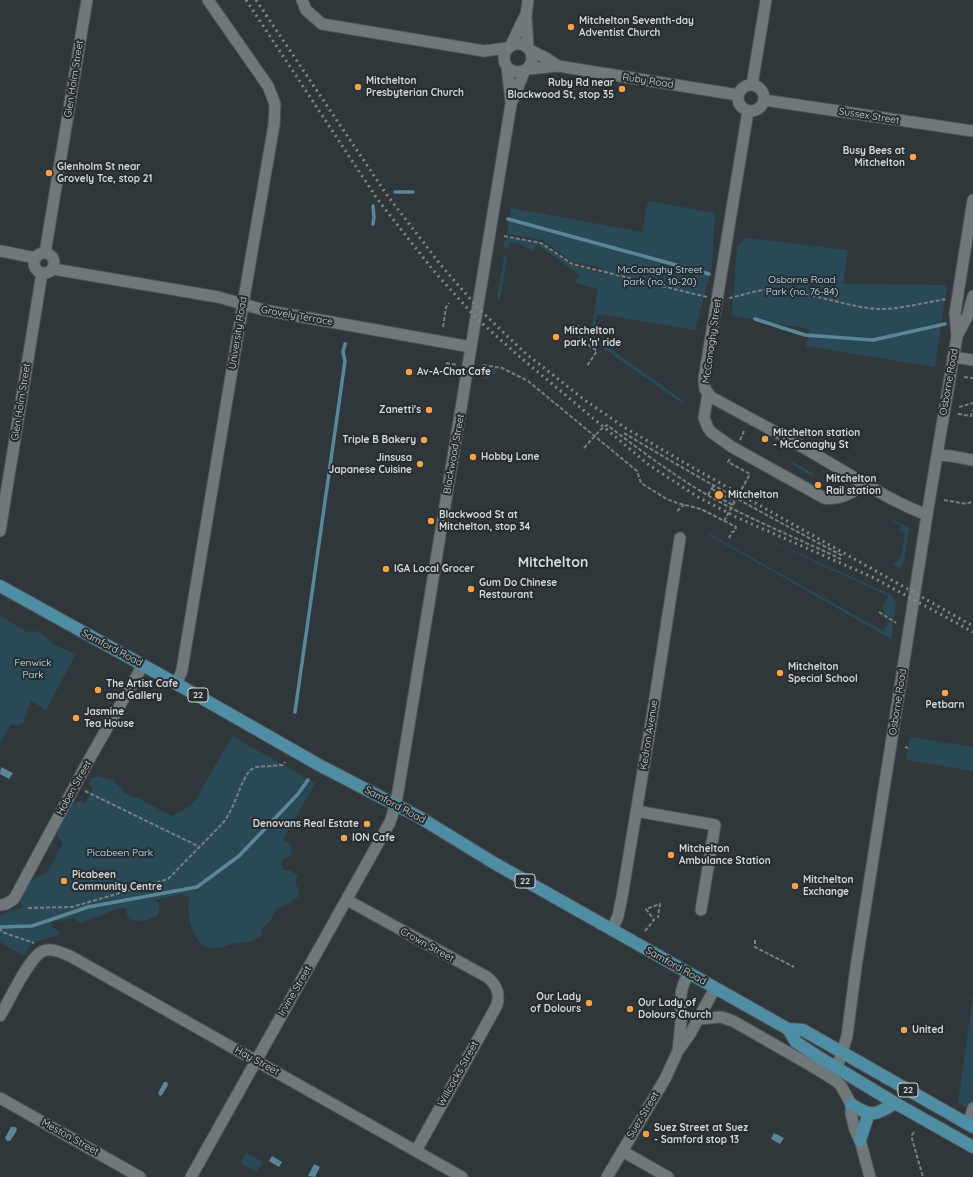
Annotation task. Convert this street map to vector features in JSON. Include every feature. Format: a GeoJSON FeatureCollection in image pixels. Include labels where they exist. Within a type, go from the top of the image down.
{"type":"FeatureCollection","features":[{"type":"Feature","properties":{"kind":"main road","name":"Samford Road"},"geometry":{"type":"LineString","coordinates":[[0,586],[319,765],[396,804],[440,829],[494,863],[788,1029],[803,1030],[970,1125]]}},
{"type":"Feature","properties":{"kind":"main road","name":"Samford Road"},"geometry":{"type":"LineString","coordinates":[[788,1029],[796,1042],[895,1103],[973,1147]]}},
{"type":"Feature","properties":{"kind":"main road"},"geometry":{"type":"LineString","coordinates":[[851,1104],[858,1109],[869,1113],[879,1113],[895,1103]]}},
{"type":"Feature","properties":{"kind":"main road"},"geometry":{"type":"LineString","coordinates":[[860,1140],[869,1113]]}},
{"type":"Feature","properties":{"kind":"street","name":"Glen Holm Street"},"geometry":{"type":"LineString","coordinates":[[40,255],[87,0]]}},
{"type":"Feature","properties":{"kind":"street","name":"University Road"},"geometry":{"type":"LineString","coordinates":[[177,684],[182,670],[274,125],[275,104],[268,86],[208,0]]}},
{"type":"Feature","properties":{"kind":"street"},"geometry":{"type":"LineString","coordinates":[[302,0],[306,10],[322,24],[484,51],[509,47],[520,43],[530,49]]}},
{"type":"Feature","properties":{"kind":"street"},"geometry":{"type":"LineString","coordinates":[[484,51],[516,72],[527,69],[533,61],[526,16],[528,0]]}},
{"type":"Feature","properties":{"kind":"street"},"geometry":{"type":"LineString","coordinates":[[752,85],[766,0]]}},
{"type":"Feature","properties":{"kind":"street"},"geometry":{"type":"LineString","coordinates":[[506,65],[504,56],[526,16]]}},
{"type":"Feature","properties":{"kind":"street","name":"Ruby Road"},"geometry":{"type":"LineString","coordinates":[[530,49],[558,66]]}},
{"type":"Feature","properties":{"kind":"street","name":"Blackwood Street"},"geometry":{"type":"LineString","coordinates":[[506,65],[511,104]]}},
{"type":"Feature","properties":{"kind":"street","name":"Ruby Road"},"geometry":{"type":"LineString","coordinates":[[527,69],[558,66],[738,95]]}},
{"type":"Feature","properties":{"kind":"street","name":"Blackwood Street"},"geometry":{"type":"LineString","coordinates":[[396,804],[511,104],[527,69]]}},
{"type":"Feature","properties":{"kind":"street"},"geometry":{"type":"LineString","coordinates":[[752,85],[763,92],[764,100],[760,108],[754,111],[748,111],[740,106],[738,95],[744,86],[752,85]]}},
{"type":"Feature","properties":{"kind":"street","name":"Sussex Street"},"geometry":{"type":"LineString","coordinates":[[764,100],[973,131]]}},
{"type":"Feature","properties":{"kind":"street","name":"McConaghy Street"},"geometry":{"type":"LineString","coordinates":[[748,111],[704,384],[708,393],[724,405],[794,442],[908,508],[927,515]]}},
{"type":"Feature","properties":{"kind":"street","name":"Osborne Road"},"geometry":{"type":"LineString","coordinates":[[957,336],[955,313],[973,200]]}},
{"type":"Feature","properties":{"kind":"street"},"geometry":{"type":"LineString","coordinates":[[0,251],[40,255],[48,254],[53,258],[55,264],[50,272],[42,274],[35,267],[40,255]]}},
{"type":"Feature","properties":{"kind":"street","name":"Grovely Terrace"},"geometry":{"type":"LineString","coordinates":[[53,269],[218,297],[264,310],[471,347]]}},
{"type":"Feature","properties":{"kind":"street","name":"Glen Holm Street"},"geometry":{"type":"LineString","coordinates":[[0,531],[42,274]]}},
{"type":"Feature","properties":{"kind":"street","name":"Osborne Road"},"geometry":{"type":"LineString","coordinates":[[837,1068],[847,1036],[856,967],[952,357],[957,336],[968,315],[973,296]]}},
{"type":"Feature","properties":{"kind":"street"},"geometry":{"type":"LineString","coordinates":[[952,357],[973,360]]}},
{"type":"Feature","properties":{"kind":"street"},"geometry":{"type":"LineString","coordinates":[[708,393],[704,414],[705,423],[711,432],[732,447],[824,498],[831,500],[843,497],[865,484]]}},
{"type":"Feature","properties":{"kind":"street"},"geometry":{"type":"LineString","coordinates":[[937,455],[973,460]]}},
{"type":"Feature","properties":{"kind":"street","name":"Kedron Avenue"},"geometry":{"type":"LineString","coordinates":[[612,930],[618,916],[680,538]]}},
{"type":"Feature","properties":{"kind":"street","name":"Hoben Street"},"geometry":{"type":"LineString","coordinates":[[0,905],[6,904],[14,899],[143,665]]}},
{"type":"Feature","properties":{"kind":"street","name":"Irvine Street"},"geometry":{"type":"LineString","coordinates":[[191,1177],[389,826],[396,804]]}},
{"type":"Feature","properties":{"kind":"street"},"geometry":{"type":"LineString","coordinates":[[636,811],[715,825],[701,910]]}},
{"type":"Feature","properties":{"kind":"street","name":"Crown Street"},"geometry":{"type":"LineString","coordinates":[[347,900],[487,977],[495,984],[499,997]]}},
{"type":"Feature","properties":{"kind":"street","name":"Hay Street"},"geometry":{"type":"LineString","coordinates":[[0,1016],[29,966],[36,957],[43,951],[50,950],[70,956],[462,1177]]}},
{"type":"Feature","properties":{"kind":"street","name":"Suez Street"},"geometry":{"type":"LineString","coordinates":[[678,1052],[681,1022],[680,993],[689,973]]}},
{"type":"Feature","properties":{"kind":"street","name":"Suez Street"},"geometry":{"type":"LineString","coordinates":[[607,1177],[665,1079],[678,1052],[699,1019],[715,988]]}},
{"type":"Feature","properties":{"kind":"street","name":"Willcocks Street"},"geometry":{"type":"LineString","coordinates":[[416,1151],[497,1005],[499,997]]}},
{"type":"Feature","properties":{"kind":"street"},"geometry":{"type":"LineString","coordinates":[[699,1019],[721,1017],[733,1021],[836,1081],[841,1086],[851,1104],[850,1114],[860,1140],[870,1177]]}},
{"type":"Feature","properties":{"kind":"street","name":"Meston Street"},"geometry":{"type":"LineString","coordinates":[[0,1098],[140,1177]]}},
{"type":"Feature","properties":{"kind":"street"},"geometry":{"type":"LineString","coordinates":[[970,1125],[973,1108]]}},
{"type":"Feature","properties":{"kind":"street"},"geometry":{"type":"LineString","coordinates":[[622,1151],[668,1177]]}},
{"type":"Feature","properties":{"kind":"path"},"geometry":{"type":"LineString","coordinates":[[504,236],[541,243],[572,264],[708,298]]}},
{"type":"Feature","properties":{"kind":"path"},"geometry":{"type":"LineString","coordinates":[[727,298],[758,291],[778,291],[810,295],[878,309],[948,298]]}},
{"type":"Feature","properties":{"kind":"path"},"geometry":{"type":"LineString","coordinates":[[443,327],[448,303]]}},
{"type":"Feature","properties":{"kind":"path"},"geometry":{"type":"LineString","coordinates":[[578,325],[580,339],[597,351],[586,366]]}},
{"type":"Feature","properties":{"kind":"path"},"geometry":{"type":"LineString","coordinates":[[446,363],[460,365]]}},
{"type":"Feature","properties":{"kind":"path"},"geometry":{"type":"LineString","coordinates":[[482,365],[502,368],[528,381],[637,470],[641,483],[665,498],[701,509],[736,527],[735,531],[732,532],[729,538]]}},
{"type":"Feature","properties":{"kind":"path"},"geometry":{"type":"LineString","coordinates":[[964,377],[973,378]]}},
{"type":"Feature","properties":{"kind":"path"},"geometry":{"type":"LineString","coordinates":[[959,407],[973,403]]}},
{"type":"Feature","properties":{"kind":"path"},"geometry":{"type":"LineString","coordinates":[[958,414],[971,416],[973,410]]}},
{"type":"Feature","properties":{"kind":"path"},"geometry":{"type":"LineString","coordinates":[[584,448],[607,424],[658,463],[708,495],[745,515],[842,557],[776,521],[624,433]]}},
{"type":"Feature","properties":{"kind":"path"},"geometry":{"type":"LineString","coordinates":[[739,442],[744,431]]}},
{"type":"Feature","properties":{"kind":"path"},"geometry":{"type":"LineString","coordinates":[[724,521],[750,474],[728,462]]}},
{"type":"Feature","properties":{"kind":"path"},"geometry":{"type":"LineString","coordinates":[[708,495],[714,485]]}},
{"type":"Feature","properties":{"kind":"path"},"geometry":{"type":"LineString","coordinates":[[712,489],[735,502]]}},
{"type":"Feature","properties":{"kind":"path"},"geometry":{"type":"LineString","coordinates":[[718,497],[733,505]]}},
{"type":"Feature","properties":{"kind":"path"},"geometry":{"type":"LineString","coordinates":[[944,500],[967,504],[973,501]]}},
{"type":"Feature","properties":{"kind":"path"},"geometry":{"type":"LineString","coordinates":[[677,512],[684,505]]}},
{"type":"Feature","properties":{"kind":"path"},"geometry":{"type":"LineString","coordinates":[[879,612],[896,622]]}},
{"type":"Feature","properties":{"kind":"path"},"geometry":{"type":"LineString","coordinates":[[28,908],[72,907],[168,879],[227,818],[250,770],[256,767],[283,765],[285,762]]}},
{"type":"Feature","properties":{"kind":"path"},"geometry":{"type":"LineString","coordinates":[[75,787],[200,847]]}},
{"type":"Feature","properties":{"kind":"path"},"geometry":{"type":"LineString","coordinates":[[645,931],[654,920],[646,909],[660,904],[658,917]]}},
{"type":"Feature","properties":{"kind":"path"},"geometry":{"type":"LineString","coordinates":[[0,928],[2,932],[34,943]]}},
{"type":"Feature","properties":{"kind":"path"},"geometry":{"type":"LineString","coordinates":[[756,940],[755,947],[794,967]]}},
{"type":"Feature","properties":{"kind":"path"},"geometry":{"type":"LineString","coordinates":[[914,1132],[912,1139],[923,1177]]}},
{"type":"Feature","properties":{"kind":"green space","name":"McConaghy Street park (no. 10-20)"},"geometry":{"type":"Polygon","coordinates":[[[648,201],[715,213],[712,266],[695,330],[597,314],[593,336],[685,402],[683,404],[590,339],[598,289],[577,283],[576,281],[580,275],[538,245],[532,251],[520,244],[510,242],[509,248],[504,247],[504,241],[508,237],[541,243],[571,265],[603,274],[603,268],[572,262],[542,240],[507,234],[511,208],[642,232],[648,201]]]}},
{"type":"Feature","properties":{"kind":"green space","name":"Osborne Road Park (no. 76-84)"},"geometry":{"type":"Polygon","coordinates":[[[745,238],[848,250],[843,284],[947,285],[935,367],[806,346],[809,329],[732,316],[737,246],[745,238]]]}},
{"type":"Feature","properties":{"kind":"green space"},"geometry":{"type":"Polygon","coordinates":[[[504,257],[507,257],[500,299],[497,299],[504,257]]]}},
{"type":"Feature","properties":{"kind":"green space"},"geometry":{"type":"Polygon","coordinates":[[[489,368],[497,369],[496,372],[488,379],[483,379],[485,371],[488,372],[489,368]]]}},
{"type":"Feature","properties":{"kind":"green space"},"geometry":{"type":"Polygon","coordinates":[[[793,462],[814,474],[812,476],[792,464],[793,462]]]}},
{"type":"Feature","properties":{"kind":"green space"},"geometry":{"type":"Polygon","coordinates":[[[883,516],[909,528],[904,562],[900,569],[893,565],[901,558],[905,533],[899,530],[901,526],[883,516]]]}},
{"type":"Feature","properties":{"kind":"green space"},"geometry":{"type":"Polygon","coordinates":[[[740,527],[890,594],[896,603],[894,619],[886,615],[882,608],[888,596],[740,527]]]}},
{"type":"Feature","properties":{"kind":"green space"},"geometry":{"type":"Polygon","coordinates":[[[708,533],[883,631],[889,621],[893,623],[891,639],[707,534],[708,533]]]}},
{"type":"Feature","properties":{"kind":"green space","name":"Fenwick Park"},"geometry":{"type":"Polygon","coordinates":[[[0,616],[29,633],[32,631],[39,632],[52,642],[52,644],[76,654],[46,710],[31,701],[23,723],[18,726],[11,724],[0,744],[0,616]]]}},
{"type":"Feature","properties":{"kind":"green space","name":"Picabeen Park"},"geometry":{"type":"Polygon","coordinates":[[[232,736],[315,783],[315,786],[312,788],[283,840],[291,845],[292,854],[281,861],[283,870],[291,871],[298,876],[295,882],[299,891],[298,897],[277,909],[270,921],[263,927],[261,936],[251,941],[219,948],[209,947],[202,944],[193,931],[190,923],[189,898],[183,894],[154,900],[158,902],[160,909],[158,915],[144,920],[136,921],[129,919],[126,907],[115,909],[81,923],[73,918],[52,922],[51,926],[61,933],[53,937],[33,942],[23,956],[0,942],[0,915],[23,908],[18,899],[23,891],[29,883],[37,877],[46,874],[63,843],[57,836],[58,828],[72,804],[78,801],[83,802],[84,805],[93,789],[89,784],[91,778],[98,776],[113,780],[123,790],[123,792],[134,798],[137,797],[171,816],[188,807],[195,801],[232,736]]]}},
{"type":"Feature","properties":{"kind":"green space"},"geometry":{"type":"Polygon","coordinates":[[[910,737],[973,747],[973,771],[906,760],[910,737]]]}},
{"type":"Feature","properties":{"kind":"green space"},"geometry":{"type":"Polygon","coordinates":[[[973,996],[973,1111],[958,1103],[973,996]]]}},
{"type":"Feature","properties":{"kind":"green space"},"geometry":{"type":"Polygon","coordinates":[[[246,1153],[263,1162],[257,1172],[241,1163],[246,1153]]]}},
{"type":"Feature","properties":{"kind":"shaded area"},"geometry":{"type":"Polygon","coordinates":[[[1,767],[13,773],[9,779],[0,774],[1,767]]]}},
{"type":"Feature","properties":{"kind":"shaded area"},"geometry":{"type":"Polygon","coordinates":[[[164,1082],[167,1082],[168,1085],[160,1096],[158,1093],[164,1082]]]}},
{"type":"Feature","properties":{"kind":"shaded area"},"geometry":{"type":"Polygon","coordinates":[[[11,1127],[15,1127],[17,1129],[10,1141],[7,1141],[5,1138],[11,1127]]]}},
{"type":"Feature","properties":{"kind":"shaded area"},"geometry":{"type":"Polygon","coordinates":[[[774,1133],[784,1138],[780,1144],[771,1139],[774,1133]]]}},
{"type":"Feature","properties":{"kind":"shaded area"},"geometry":{"type":"Polygon","coordinates":[[[272,1156],[282,1162],[279,1167],[269,1161],[272,1156]]]}},
{"type":"Feature","properties":{"kind":"shaded area"},"geometry":{"type":"Polygon","coordinates":[[[314,1164],[320,1167],[315,1177],[308,1176],[314,1164]]]}},
{"type":"Feature","properties":{"kind":"waterway"},"geometry":{"type":"LineString","coordinates":[[395,192],[413,192]]}},
{"type":"Feature","properties":{"kind":"waterway"},"geometry":{"type":"LineString","coordinates":[[373,206],[373,224]]}},
{"type":"Feature","properties":{"kind":"waterway"},"geometry":{"type":"LineString","coordinates":[[508,219],[709,274]]}},
{"type":"Feature","properties":{"kind":"waterway"},"geometry":{"type":"LineString","coordinates":[[755,319],[805,335],[873,340],[945,324]]}},
{"type":"Feature","properties":{"kind":"waterway"},"geometry":{"type":"LineString","coordinates":[[295,712],[345,361],[343,352],[345,344]]}},
{"type":"Feature","properties":{"kind":"waterway"},"geometry":{"type":"LineString","coordinates":[[0,927],[32,926],[88,907],[197,887],[239,856],[298,794],[308,780]]}},
{"type":"Feature","properties":{"kind":"railway"},"geometry":{"type":"LineString","coordinates":[[246,0],[378,200],[433,270],[476,318],[520,357],[649,465],[698,497],[736,517],[872,577],[973,632]]}},
{"type":"Feature","properties":{"kind":"railway"},"geometry":{"type":"LineString","coordinates":[[256,0],[387,195],[440,264],[478,308],[524,352],[586,401],[624,427],[973,626]]}},
{"type":"Feature","properties":{"kind":"place","name":"Mitchelton Seventh-day Adventist Church"},"geometry":{"type":"Point","coordinates":[571,27]}},
{"type":"Feature","properties":{"kind":"place","name":"Mitchelton Presbyterian Church"},"geometry":{"type":"Point","coordinates":[358,87]}},
{"type":"Feature","properties":{"kind":"place","name":"Ruby Rd near Blackwood St, stop 35"},"geometry":{"type":"Point","coordinates":[622,89]}},
{"type":"Feature","properties":{"kind":"place","name":"Busy Bees at Mitchelton"},"geometry":{"type":"Point","coordinates":[913,157]}},
{"type":"Feature","properties":{"kind":"place","name":"Glenholm St near Grovely Tce, stop 21"},"geometry":{"type":"Point","coordinates":[49,173]}},
{"type":"Feature","properties":{"kind":"place","name":"Mitchelton park 'n' ride"},"geometry":{"type":"Point","coordinates":[556,337]}},
{"type":"Feature","properties":{"kind":"place","name":"Av-A-Chat Cafe"},"geometry":{"type":"Point","coordinates":[409,372]}},
{"type":"Feature","properties":{"kind":"place","name":"Zanetti's"},"geometry":{"type":"Point","coordinates":[429,410]}},
{"type":"Feature","properties":{"kind":"place","name":"Mitchelton station - McConaghy St"},"geometry":{"type":"Point","coordinates":[765,439]}},
{"type":"Feature","properties":{"kind":"place","name":"Triple B Bakery"},"geometry":{"type":"Point","coordinates":[424,440]}},
{"type":"Feature","properties":{"kind":"place","name":"Hobby Lane"},"geometry":{"type":"Point","coordinates":[473,457]}},
{"type":"Feature","properties":{"kind":"place","name":"Jinsusa Japanese Cuisine"},"geometry":{"type":"Point","coordinates":[420,464]}},
{"type":"Feature","properties":{"kind":"place","name":"Mitchelton Rail station"},"geometry":{"type":"Point","coordinates":[818,485]}},
{"type":"Feature","properties":{"kind":"place","name":"Mitchelton"},"geometry":{"type":"Point","coordinates":[719,495]}},
{"type":"Feature","properties":{"kind":"place","name":"Blackwood St at Mitchelton, stop 34"},"geometry":{"type":"Point","coordinates":[431,521]}},
{"type":"Feature","properties":{"kind":"place","name":"IGA Local Grocer"},"geometry":{"type":"Point","coordinates":[386,569]}},
{"type":"Feature","properties":{"kind":"place","name":"Gum Do Chinese Restaurant"},"geometry":{"type":"Point","coordinates":[471,589]}},
{"type":"Feature","properties":{"kind":"place","name":"Mitchelton Special School"},"geometry":{"type":"Point","coordinates":[780,673]}},
{"type":"Feature","properties":{"kind":"place","name":"The Artist Cafe and Gallery"},"geometry":{"type":"Point","coordinates":[98,690]}},
{"type":"Feature","properties":{"kind":"place","name":"Petbarn"},"geometry":{"type":"Point","coordinates":[945,693]}},
{"type":"Feature","properties":{"kind":"place","name":"Jasmine Tea House"},"geometry":{"type":"Point","coordinates":[76,718]}},
{"type":"Feature","properties":{"kind":"place","name":"Denovans Real Estate"},"geometry":{"type":"Point","coordinates":[367,824]}},
{"type":"Feature","properties":{"kind":"place","name":"ION Cafe"},"geometry":{"type":"Point","coordinates":[344,838]}},
{"type":"Feature","properties":{"kind":"place","name":"Mitchelton Ambulance Station"},"geometry":{"type":"Point","coordinates":[671,855]}},
{"type":"Feature","properties":{"kind":"place","name":"Picabeen Community Centre"},"geometry":{"type":"Point","coordinates":[64,881]}},
{"type":"Feature","properties":{"kind":"place","name":"Mitchelton Exchange"},"geometry":{"type":"Point","coordinates":[795,886]}},
{"type":"Feature","properties":{"kind":"place","name":"Our Lady of Dolours"},"geometry":{"type":"Point","coordinates":[589,1003]}},
{"type":"Feature","properties":{"kind":"place","name":"Our Lady of Dolours Church"},"geometry":{"type":"Point","coordinates":[630,1009]}},
{"type":"Feature","properties":{"kind":"place","name":"United"},"geometry":{"type":"Point","coordinates":[904,1030]}},
{"type":"Feature","properties":{"kind":"place","name":"Suez Street at Suez - Samford stop 13"},"geometry":{"type":"Point","coordinates":[646,1134]}},
{"type":"Feature","properties":{"kind":"district","name":"Mitchelton"},"geometry":{"type":"Point","coordinates":[553,563]}}]}
